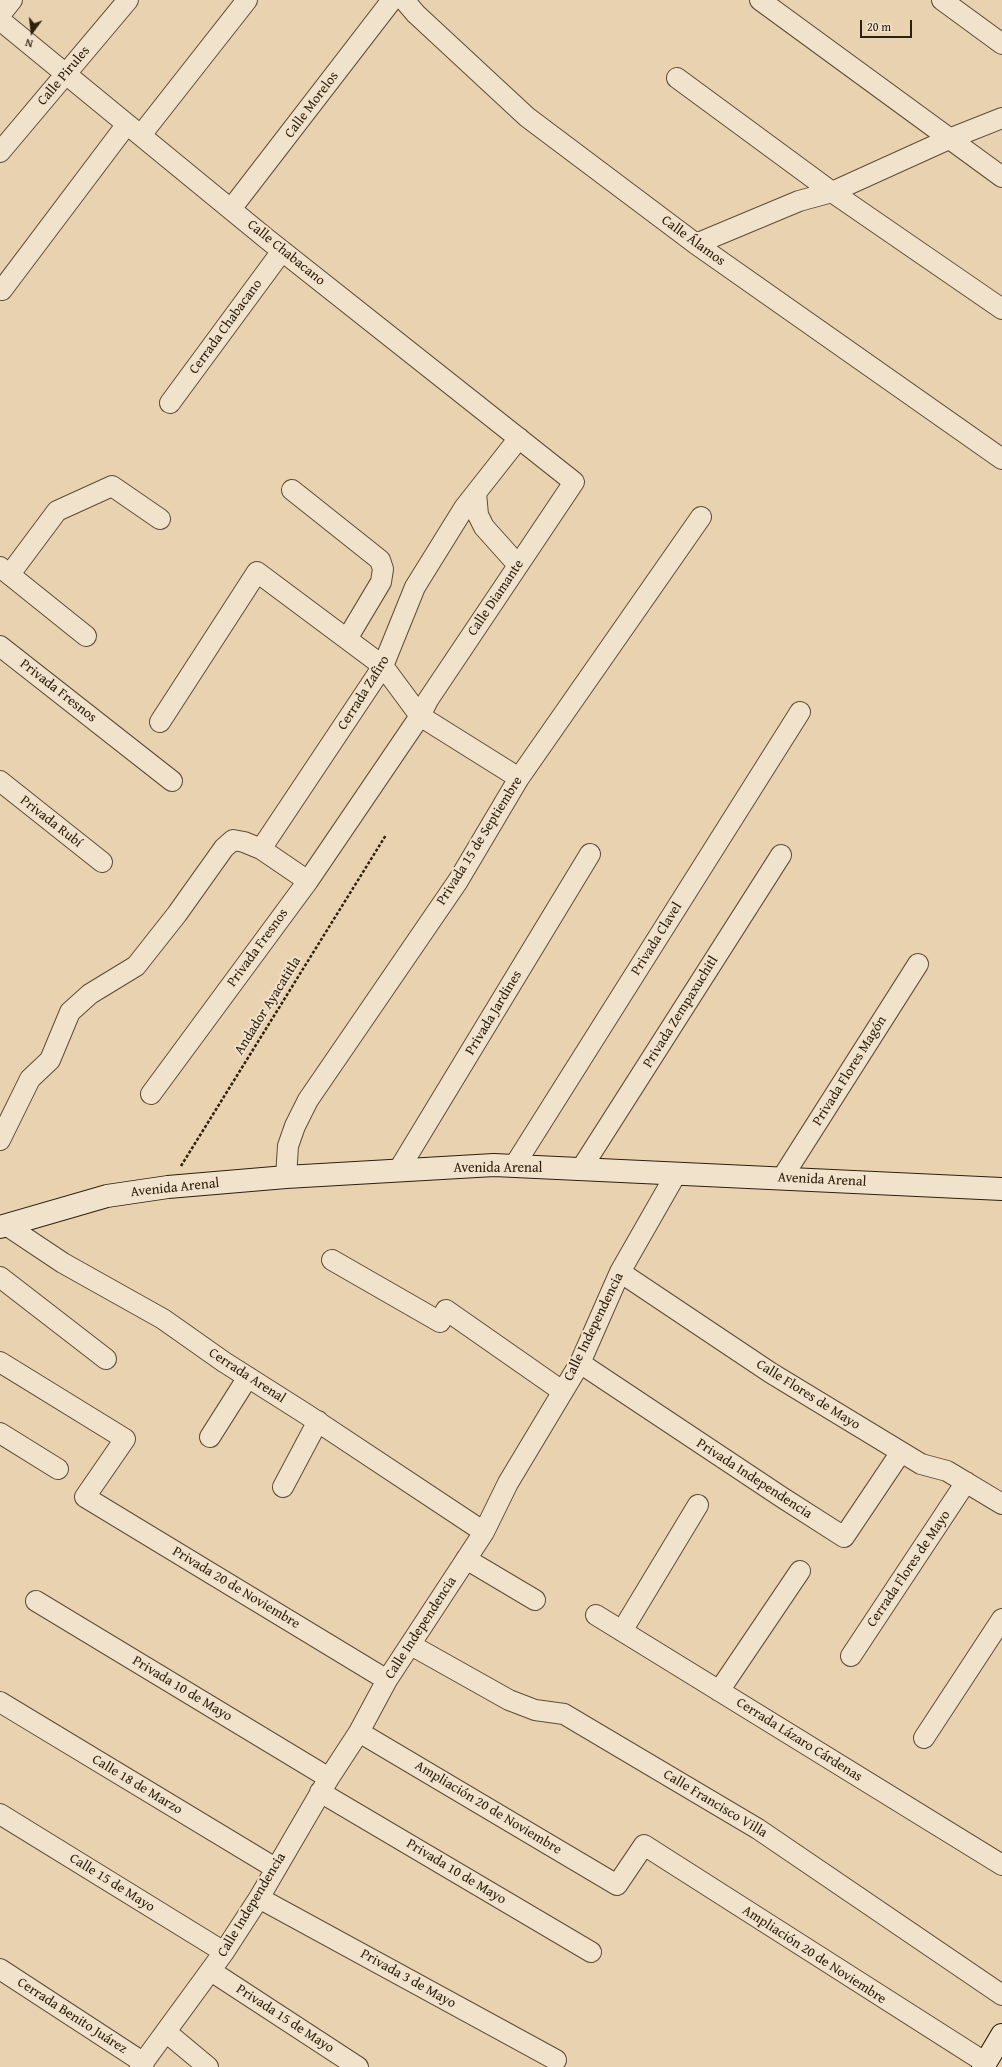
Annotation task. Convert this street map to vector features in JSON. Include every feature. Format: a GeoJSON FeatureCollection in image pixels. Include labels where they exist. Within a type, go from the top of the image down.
{"type":"FeatureCollection","features":[{"type":"Feature","properties":{"kind":"main road","name":"Avenida Arenal"},"geometry":{"type":"LineString","coordinates":[[3,1226],[107,1196],[168,1187],[286,1177],[494,1165],[1002,1189]]}},
{"type":"Feature","properties":{"kind":"main road"},"geometry":{"type":"LineString","coordinates":[[984,2065],[1002,2035]]}},
{"type":"Feature","properties":{"kind":"street"},"geometry":{"type":"LineString","coordinates":[[0,15],[12,0]]}},
{"type":"Feature","properties":{"kind":"street","name":"Calle Pirules"},"geometry":{"type":"LineString","coordinates":[[0,152],[128,0]]}},
{"type":"Feature","properties":{"kind":"street"},"geometry":{"type":"LineString","coordinates":[[2,290],[134,130],[247,0]]}},
{"type":"Feature","properties":{"kind":"street","name":"Calle Morelos"},"geometry":{"type":"LineString","coordinates":[[232,209],[392,0]]}},
{"type":"Feature","properties":{"kind":"street","name":"Calle Álamos"},"geometry":{"type":"LineString","coordinates":[[404,0],[416,14],[528,117],[696,244],[1002,458]]}},
{"type":"Feature","properties":{"kind":"street"},"geometry":{"type":"LineString","coordinates":[[760,0],[1002,177]]}},
{"type":"Feature","properties":{"kind":"street"},"geometry":{"type":"LineString","coordinates":[[942,0],[1002,44]]}},
{"type":"Feature","properties":{"kind":"street","name":"Calle Chabacano"},"geometry":{"type":"LineString","coordinates":[[0,20],[282,251],[574,482]]}},
{"type":"Feature","properties":{"kind":"street"},"geometry":{"type":"LineString","coordinates":[[677,78],[832,192],[1002,309]]}},
{"type":"Feature","properties":{"kind":"street"},"geometry":{"type":"LineString","coordinates":[[696,244],[799,201],[832,192],[949,139],[1002,118]]}},
{"type":"Feature","properties":{"kind":"street","name":"Cerrada Chabacano"},"geometry":{"type":"LineString","coordinates":[[170,403],[282,251]]}},
{"type":"Feature","properties":{"kind":"street","name":"Cerrada Zafiro"},"geometry":{"type":"LineString","coordinates":[[260,849],[383,666],[415,586],[470,500],[519,438]]}},
{"type":"Feature","properties":{"kind":"street","name":"Calle Diamante"},"geometry":{"type":"LineString","coordinates":[[308,880],[420,716],[428,700],[574,482]]}},
{"type":"Feature","properties":{"kind":"street"},"geometry":{"type":"LineString","coordinates":[[86,636],[5,570],[58,511],[112,486],[160,519]]}},
{"type":"Feature","properties":{"kind":"street"},"geometry":{"type":"LineString","coordinates":[[292,490],[380,560],[383,569],[381,582],[347,639]]}},
{"type":"Feature","properties":{"kind":"street"},"geometry":{"type":"LineString","coordinates":[[470,500],[484,528],[518,565]]}},
{"type":"Feature","properties":{"kind":"street","name":"Privada 15 de Septiembre"},"geometry":{"type":"LineString","coordinates":[[286,1177],[288,1146],[294,1126],[308,1100],[458,881],[519,778],[701,517]]}},
{"type":"Feature","properties":{"kind":"street"},"geometry":{"type":"LineString","coordinates":[[160,722],[257,572],[383,666],[420,716],[519,778]]}},
{"type":"Feature","properties":{"kind":"street","name":"Privada Fresnos"},"geometry":{"type":"LineString","coordinates":[[0,646],[172,781]]}},
{"type":"Feature","properties":{"kind":"street","name":"Privada Clavel"},"geometry":{"type":"LineString","coordinates":[[514,1166],[800,712]]}},
{"type":"Feature","properties":{"kind":"street","name":"Privada Rubí"},"geometry":{"type":"LineString","coordinates":[[0,781],[102,862]]}},
{"type":"Feature","properties":{"kind":"street"},"geometry":{"type":"LineString","coordinates":[[0,1140],[30,1079],[50,1060],[70,1012],[90,994],[136,966],[177,914],[224,848],[233,840],[244,842],[260,849],[308,880]]}},
{"type":"Feature","properties":{"kind":"street","name":"Privada Jardines"},"geometry":{"type":"LineString","coordinates":[[398,1171],[590,854]]}},
{"type":"Feature","properties":{"kind":"street","name":"Privada Zempaxuchitl"},"geometry":{"type":"LineString","coordinates":[[581,1169],[781,855]]}},
{"type":"Feature","properties":{"kind":"street","name":"Privada Fresnos"},"geometry":{"type":"LineString","coordinates":[[151,1094],[308,880]]}},
{"type":"Feature","properties":{"kind":"street","name":"Privada Flores Magón"},"geometry":{"type":"LineString","coordinates":[[782,1178],[918,964]]}},
{"type":"Feature","properties":{"kind":"street","name":"Calle Independencia"},"geometry":{"type":"LineString","coordinates":[[142,2065],[211,1971],[259,1898],[324,1785],[359,1732],[387,1680],[484,1532],[508,1483],[580,1363],[620,1272],[676,1174]]}},
{"type":"Feature","properties":{"kind":"street","name":"Cerrada Arenal"},"geometry":{"type":"LineString","coordinates":[[3,1226],[63,1264],[163,1319],[248,1377],[318,1421],[484,1532]]}},
{"type":"Feature","properties":{"kind":"street"},"geometry":{"type":"LineString","coordinates":[[332,1260],[440,1322],[446,1310],[562,1391]]}},
{"type":"Feature","properties":{"kind":"street","name":"Calle Flores de Mayo"},"geometry":{"type":"LineString","coordinates":[[620,1272],[771,1372],[901,1452],[921,1464],[947,1471],[1002,1504]]}},
{"type":"Feature","properties":{"kind":"street"},"geometry":{"type":"LineString","coordinates":[[0,1277],[106,1358]]}},
{"type":"Feature","properties":{"kind":"street","name":"Privada 20 de Noviembre"},"geometry":{"type":"LineString","coordinates":[[0,1362],[125,1439],[85,1497],[387,1680]]}},
{"type":"Feature","properties":{"kind":"street","name":"Privada Independencia"},"geometry":{"type":"LineString","coordinates":[[580,1363],[782,1498],[844,1537],[901,1452]]}},
{"type":"Feature","properties":{"kind":"street"},"geometry":{"type":"LineString","coordinates":[[210,1436],[248,1377]]}},
{"type":"Feature","properties":{"kind":"street"},"geometry":{"type":"LineString","coordinates":[[283,1487],[318,1421]]}},
{"type":"Feature","properties":{"kind":"street"},"geometry":{"type":"LineString","coordinates":[[0,1433],[58,1469]]}},
{"type":"Feature","properties":{"kind":"street","name":"Cerrada Flores de Mayo"},"geometry":{"type":"LineString","coordinates":[[851,1656],[966,1482]]}},
{"type":"Feature","properties":{"kind":"street"},"geometry":{"type":"LineString","coordinates":[[622,1630],[698,1505]]}},
{"type":"Feature","properties":{"kind":"street"},"geometry":{"type":"LineString","coordinates":[[466,1559],[535,1600]]}},
{"type":"Feature","properties":{"kind":"street"},"geometry":{"type":"LineString","coordinates":[[719,1691],[800,1571]]}},
{"type":"Feature","properties":{"kind":"street","name":"Privada 10 de Mayo"},"geometry":{"type":"LineString","coordinates":[[36,1601],[324,1785],[591,1952]]}},
{"type":"Feature","properties":{"kind":"street","name":"Cerrada Lázaro Cárdenas"},"geometry":{"type":"LineString","coordinates":[[596,1615],[1002,1865]]}},
{"type":"Feature","properties":{"kind":"street"},"geometry":{"type":"LineString","coordinates":[[924,1738],[1002,1619]]}},
{"type":"Feature","properties":{"kind":"street","name":"Calle Francisco Villa"},"geometry":{"type":"LineString","coordinates":[[411,1645],[509,1700],[535,1710],[564,1714],[758,1829],[1002,1995]]}},
{"type":"Feature","properties":{"kind":"street","name":"Calle 18 de Marzo"},"geometry":{"type":"LineString","coordinates":[[0,1702],[275,1868]]}},
{"type":"Feature","properties":{"kind":"street","name":"Ampliación 20 de Noviembre"},"geometry":{"type":"LineString","coordinates":[[359,1732],[617,1885],[644,1845],[984,2065]]}},
{"type":"Feature","properties":{"kind":"street","name":"Calle 15 de Mayo"},"geometry":{"type":"LineString","coordinates":[[0,1814],[224,1952]]}},
{"type":"Feature","properties":{"kind":"street","name":"Privada 3 de Mayo"},"geometry":{"type":"LineString","coordinates":[[259,1898],[556,2060]]}},
{"type":"Feature","properties":{"kind":"street","name":"Cerrada Benito Juárez"},"geometry":{"type":"LineString","coordinates":[[0,1969],[142,2065]]}},
{"type":"Feature","properties":{"kind":"street","name":"Privada 15 de Mayo"},"geometry":{"type":"LineString","coordinates":[[211,1971],[358,2067]]}},
{"type":"Feature","properties":{"kind":"street"},"geometry":{"type":"LineString","coordinates":[[166,2032],[208,2067]]}},
{"type":"Feature","properties":{"kind":"path","name":"Andador Ayacatitla"},"geometry":{"type":"LineString","coordinates":[[168,1187],[386,835]]}}]}
